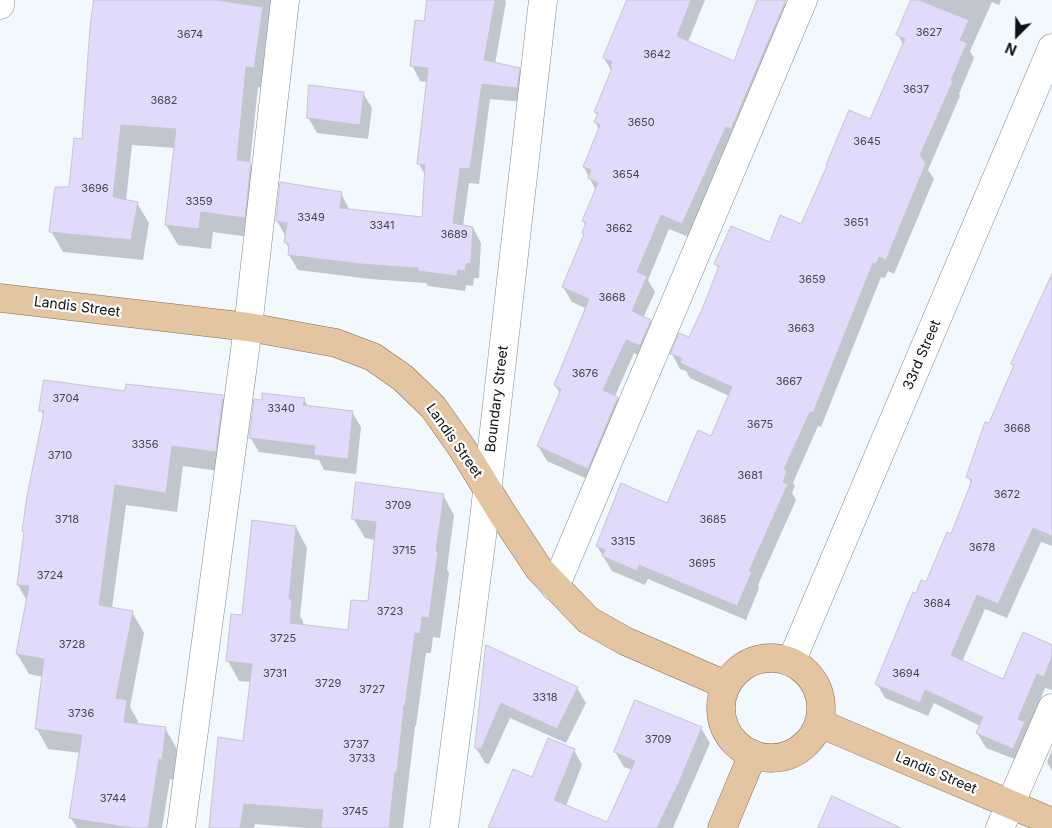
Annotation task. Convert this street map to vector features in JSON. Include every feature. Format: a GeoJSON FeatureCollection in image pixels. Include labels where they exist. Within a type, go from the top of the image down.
{"type":"FeatureCollection","features":[{"type":"Feature","properties":{"kind":"main road","name":"Landis Street"},"geometry":{"type":"LineString","coordinates":[[0,298],[248,327],[336,343],[373,357],[403,378],[433,407],[462,448],[539,569],[588,620],[625,641],[726,685]]}},
{"type":"Feature","properties":{"kind":"main road"},"geometry":{"type":"LineString","coordinates":[[763,657],[779,658],[791,662],[808,672],[817,686],[822,701],[821,718],[816,733],[806,746],[792,755],[776,758],[758,757],[743,750],[730,738],[723,722],[721,705],[726,685],[733,674],[747,663],[763,657]]}},
{"type":"Feature","properties":{"kind":"main road","name":"Landis Street"},"geometry":{"type":"LineString","coordinates":[[819,723],[1005,816],[1052,822]]}},
{"type":"Feature","properties":{"kind":"main road"},"geometry":{"type":"LineString","coordinates":[[722,828],[753,754]]}},
{"type":"Feature","properties":{"kind":"street"},"geometry":{"type":"LineString","coordinates":[[181,828],[248,327],[285,0]]}},
{"type":"Feature","properties":{"kind":"street","name":"Boundary Street"},"geometry":{"type":"LineString","coordinates":[[444,828],[487,489],[543,0]]}},
{"type":"Feature","properties":{"kind":"street"},"geometry":{"type":"LineString","coordinates":[[556,587],[803,0]]}},
{"type":"Feature","properties":{"kind":"street","name":"33rd Street"},"geometry":{"type":"LineString","coordinates":[[791,662],[1052,48]]}},
{"type":"Feature","properties":{"kind":"street"},"geometry":{"type":"LineString","coordinates":[[1005,816],[1052,708]]}},
{"type":"Feature","properties":{"kind":"building"},"geometry":{"type":"Polygon","coordinates":[[[94,0],[216,0],[263,7],[254,68],[246,67],[237,160],[251,162],[245,218],[201,212],[199,229],[165,225],[176,129],[121,125],[113,197],[138,202],[131,240],[49,232],[55,187],[69,187],[74,138],[82,139],[90,28],[94,0]]]}},
{"type":"Feature","properties":{"kind":"building"},"geometry":{"type":"Polygon","coordinates":[[[427,0],[495,0],[484,60],[520,68],[517,88],[482,84],[470,169],[460,168],[453,223],[473,227],[471,263],[466,264],[465,271],[458,270],[457,276],[418,271],[418,268],[361,264],[288,255],[289,244],[284,242],[287,223],[276,221],[280,182],[342,192],[340,208],[422,217],[425,165],[417,164],[428,68],[410,66],[415,20],[424,21],[427,0]]]}},
{"type":"Feature","properties":{"kind":"building"},"geometry":{"type":"Polygon","coordinates":[[[627,0],[691,0],[677,36],[734,61],[757,0],[786,0],[731,129],[726,127],[682,224],[661,215],[637,272],[647,276],[632,311],[651,320],[641,344],[626,340],[603,390],[618,397],[588,469],[537,446],[561,389],[554,385],[589,299],[562,287],[584,234],[582,233],[586,222],[582,221],[598,183],[588,178],[591,170],[583,167],[600,125],[594,122],[598,113],[594,112],[612,68],[610,67],[612,62],[603,58],[627,0]]]}},
{"type":"Feature","properties":{"kind":"building"},"geometry":{"type":"Polygon","coordinates":[[[911,0],[919,0],[969,20],[960,40],[967,43],[951,80],[953,81],[920,155],[926,163],[886,260],[879,257],[876,264],[873,263],[813,413],[810,412],[784,469],[787,471],[783,482],[788,484],[749,571],[752,572],[737,606],[639,565],[637,571],[602,556],[605,550],[596,546],[621,483],[667,503],[698,430],[711,436],[732,387],[680,363],[682,358],[670,354],[679,333],[689,337],[719,266],[714,264],[731,226],[770,242],[780,215],[801,224],[849,110],[870,119],[905,39],[896,35],[911,0]]]}},
{"type":"Feature","properties":{"kind":"building"},"geometry":{"type":"Polygon","coordinates":[[[309,85],[364,92],[360,125],[307,118],[309,85]]]}},
{"type":"Feature","properties":{"kind":"building"},"geometry":{"type":"Polygon","coordinates":[[[1052,274],[1052,536],[1033,528],[998,604],[977,595],[951,655],[1003,679],[1023,632],[1052,645],[1052,656],[1044,677],[1037,674],[1018,719],[1025,722],[1013,749],[976,733],[983,717],[925,690],[920,703],[875,684],[913,592],[916,593],[921,580],[926,582],[947,532],[951,534],[972,480],[966,477],[985,422],[989,423],[1014,365],[1011,364],[1052,274]]]}},
{"type":"Feature","properties":{"kind":"building"},"geometry":{"type":"Polygon","coordinates":[[[44,380],[125,391],[126,384],[223,395],[216,452],[172,446],[166,493],[115,485],[99,605],[133,611],[116,698],[127,700],[124,722],[166,727],[162,760],[159,759],[148,828],[132,828],[69,818],[82,735],[35,729],[44,659],[16,654],[29,586],[17,585],[24,532],[22,531],[44,411],[39,411],[44,380]]]}},
{"type":"Feature","properties":{"kind":"building"},"geometry":{"type":"Polygon","coordinates":[[[262,393],[305,398],[303,405],[353,411],[348,459],[314,455],[315,446],[249,438],[254,399],[262,400],[262,393]]]}},
{"type":"Feature","properties":{"kind":"building"},"geometry":{"type":"Polygon","coordinates":[[[356,482],[444,494],[429,618],[422,617],[420,634],[415,633],[389,828],[321,828],[323,810],[244,804],[240,828],[209,828],[218,737],[243,741],[252,664],[226,661],[231,614],[242,615],[252,520],[296,526],[289,599],[292,599],[290,623],[348,630],[351,600],[368,601],[376,522],[352,519],[356,482]]]}},
{"type":"Feature","properties":{"kind":"building"},"geometry":{"type":"Polygon","coordinates":[[[486,645],[578,687],[557,729],[501,703],[481,749],[475,748],[486,645]]]}},
{"type":"Feature","properties":{"kind":"building"},"geometry":{"type":"Polygon","coordinates":[[[635,700],[702,727],[657,828],[488,828],[513,769],[532,777],[548,738],[575,749],[554,800],[607,822],[635,761],[614,752],[635,700]]]}},
{"type":"Feature","properties":{"kind":"building"},"geometry":{"type":"Polygon","coordinates":[[[832,796],[901,828],[818,828],[832,796]]]}}]}
